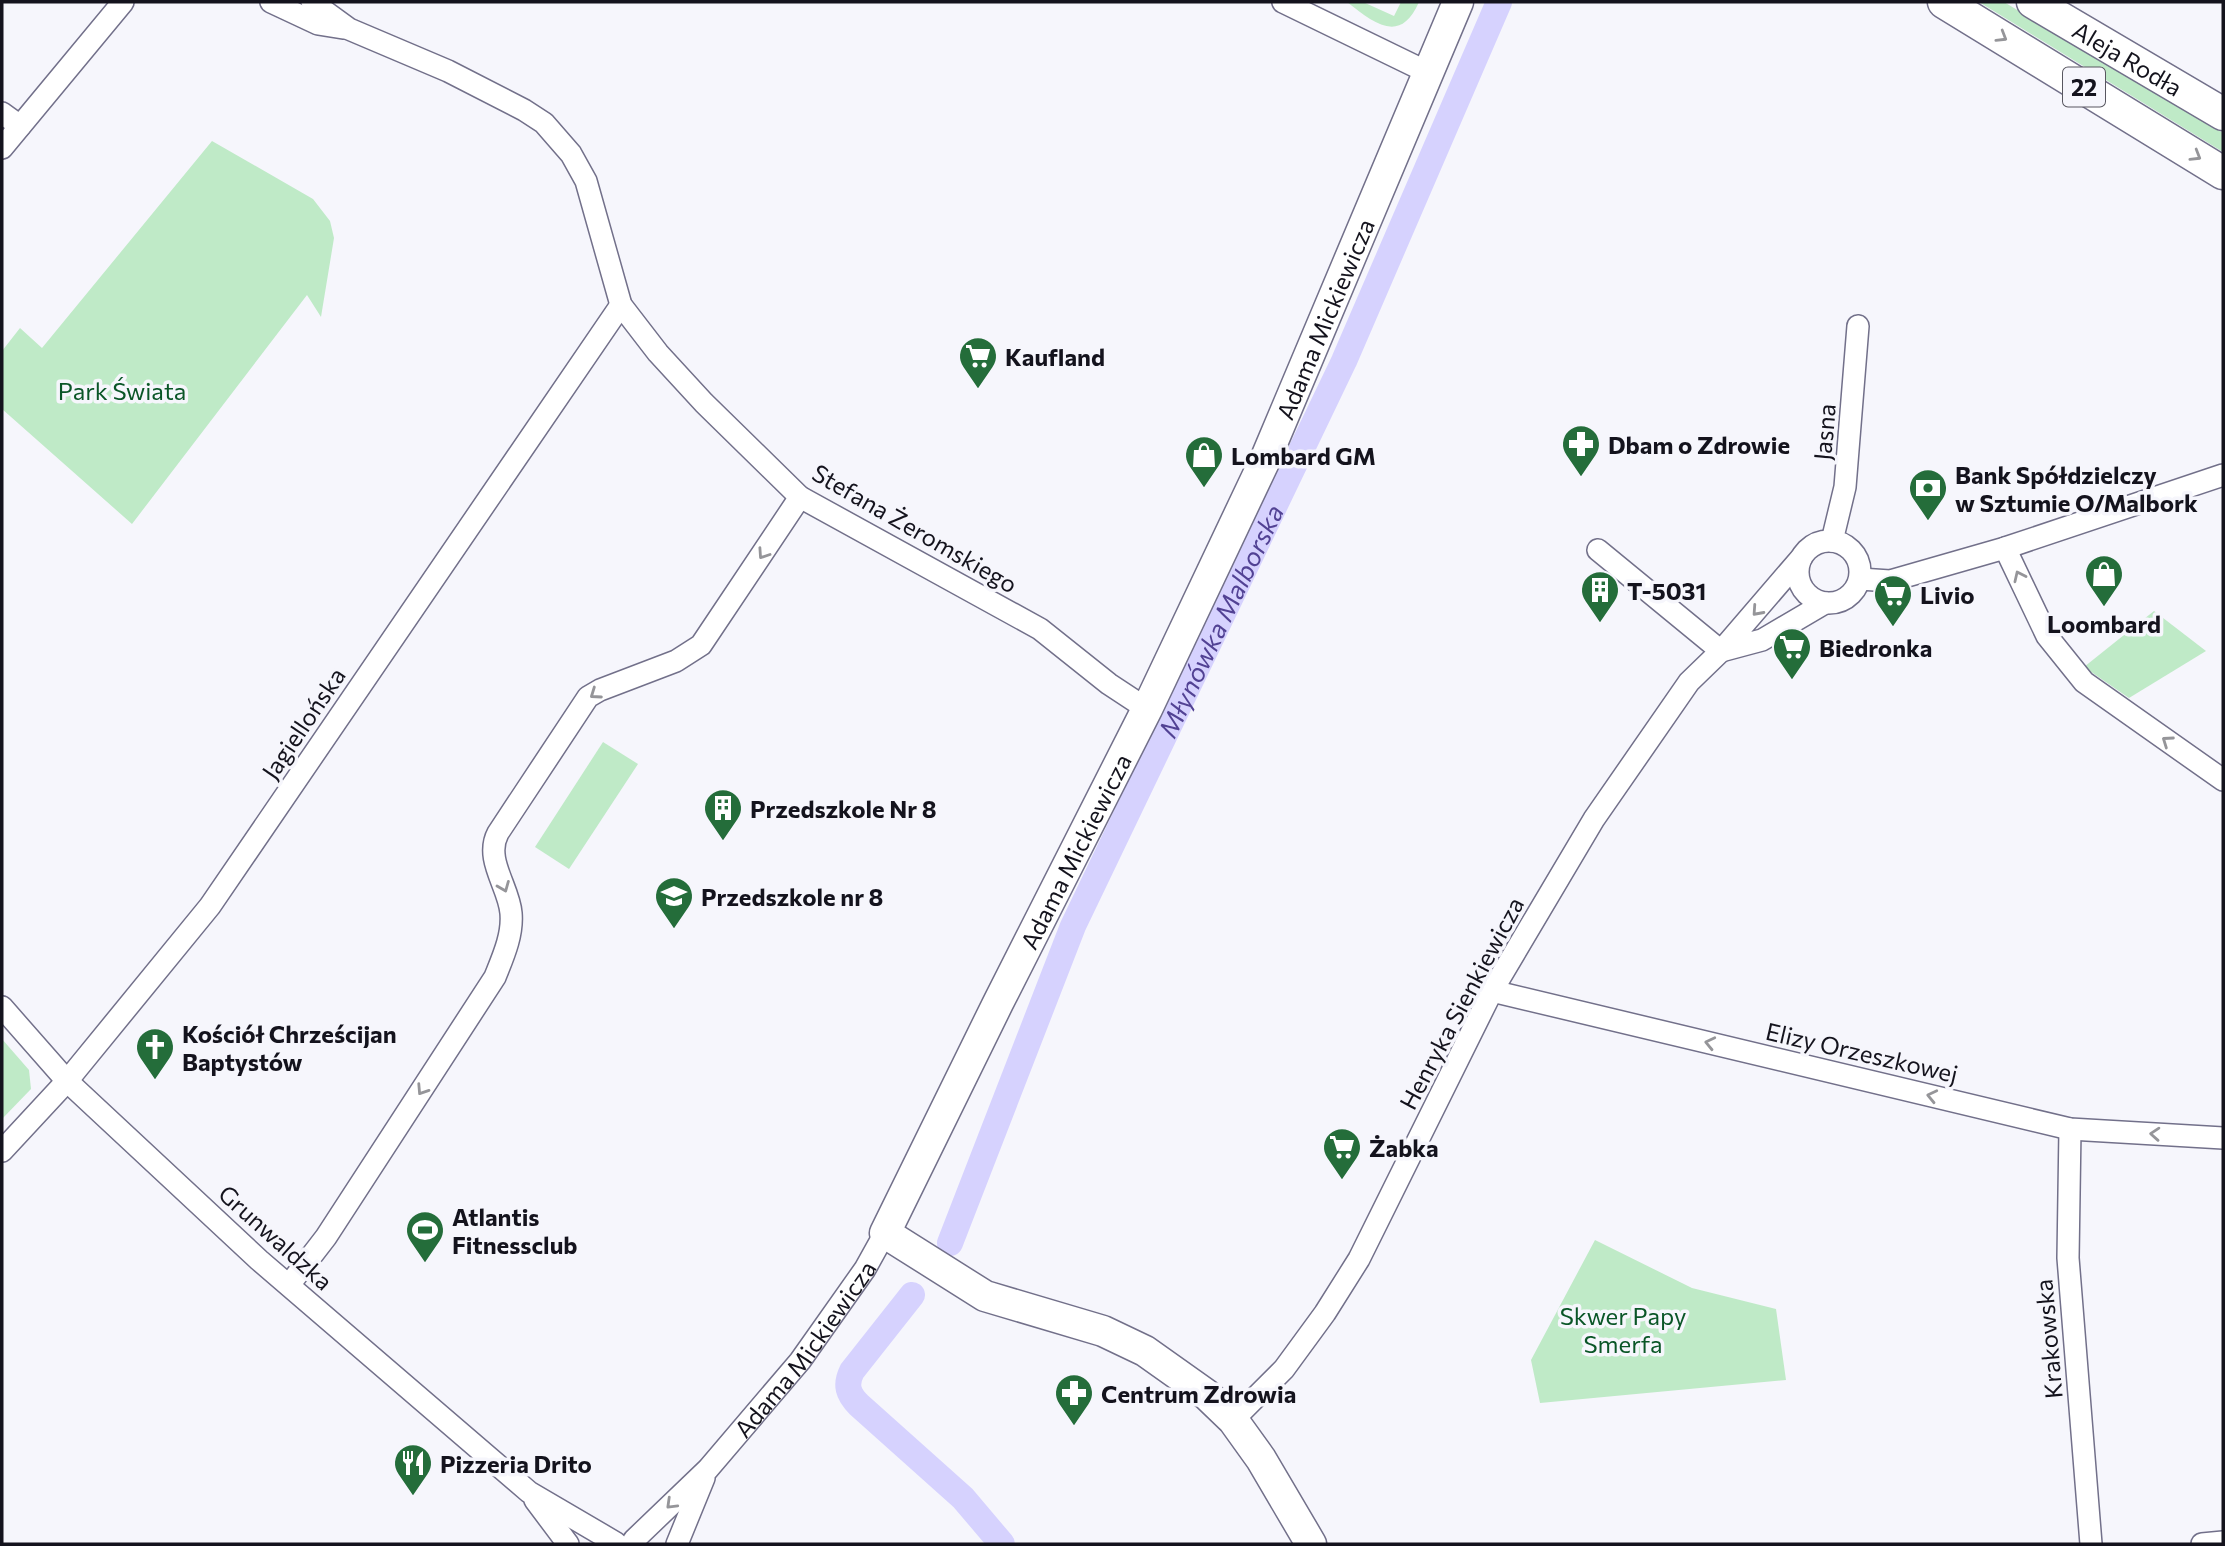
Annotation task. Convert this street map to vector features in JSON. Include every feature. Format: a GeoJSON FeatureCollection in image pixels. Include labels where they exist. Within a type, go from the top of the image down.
{"type":"FeatureCollection","features":[{"type":"Feature","properties":{"kind":"main road","name":"Aleja Rodła"},"geometry":{"type":"LineString","coordinates":[[1944,2],[2223,173]]}},
{"type":"Feature","properties":{"kind":"main road","name":"Aleja Rodła"},"geometry":{"type":"LineString","coordinates":[[2033,2],[2223,114]]}},
{"type":"Feature","properties":{"kind":"street"},"geometry":{"type":"LineString","coordinates":[[2,148],[124,2]]}},
{"type":"Feature","properties":{"kind":"street","name":"Stefana Żeromskiego"},"geometry":{"type":"LineString","coordinates":[[271,2],[318,24],[349,29]]}},
{"type":"Feature","properties":{"kind":"street","name":"Stefana Żeromskiego"},"geometry":{"type":"LineString","coordinates":[[312,2],[349,29],[448,71],[544,123],[571,154],[586,181],[621,304],[658,353],[704,403],[800,497],[1040,629],[1109,684],[1147,709]]}},
{"type":"Feature","properties":{"kind":"street"},"geometry":{"type":"LineString","coordinates":[[1283,2],[1427,72]]}},
{"type":"Feature","properties":{"kind":"street","name":"Adama Mickiewicza"},"geometry":{"type":"LineString","coordinates":[[629,1543],[708,1469],[800,1360],[865,1269],[885,1233],[1147,709],[1280,428],[1458,2]]}},
{"type":"Feature","properties":{"kind":"street"},"geometry":{"type":"LineString","coordinates":[[2,113],[20,126]]}},
{"type":"Feature","properties":{"kind":"street","name":"Jagiellońska"},"geometry":{"type":"LineString","coordinates":[[2,1150],[67,1081],[210,906],[621,304]]}},
{"type":"Feature","properties":{"kind":"street","name":"Jasna"},"geometry":{"type":"LineString","coordinates":[[1832,541],[1847,476],[1858,326]]}},
{"type":"Feature","properties":{"kind":"street"},"geometry":{"type":"LineString","coordinates":[[1860,579],[1890,581],[2006,548],[2223,475]]}},
{"type":"Feature","properties":{"kind":"street"},"geometry":{"type":"LineString","coordinates":[[289,1285],[326,1237],[495,977],[507,944],[512,916],[494,853],[494,842],[498,833],[588,697],[676,661],[701,645],[800,497]]}},
{"type":"Feature","properties":{"kind":"street"},"geometry":{"type":"LineString","coordinates":[[1832,541],[1844,545],[1854,554],[1860,565],[1860,579],[1850,596],[1838,602],[1825,603],[1812,598],[1803,589],[1798,571],[1801,558],[1814,545],[1832,541]]}},
{"type":"Feature","properties":{"kind":"street"},"geometry":{"type":"LineString","coordinates":[[2006,548],[2047,636],[2084,682],[2223,780]]}},
{"type":"Feature","properties":{"kind":"street"},"geometry":{"type":"LineString","coordinates":[[1598,550],[1721,651]]}},
{"type":"Feature","properties":{"kind":"street","name":"Henryka Sienkiewicza"},"geometry":{"type":"LineString","coordinates":[[1233,1420],[1283,1369],[1325,1313],[1359,1259],[1492,991],[1594,819],[1689,682],[1721,651],[1801,558]]}},
{"type":"Feature","properties":{"kind":"street","name":"Henryka Sienkiewicza"},"geometry":{"type":"LineString","coordinates":[[1721,651],[1762,640],[1825,603]]}},
{"type":"Feature","properties":{"kind":"street","name":"Elizy Orzeszkowej"},"geometry":{"type":"LineString","coordinates":[[1492,991],[2070,1129],[2223,1138]]}},
{"type":"Feature","properties":{"kind":"street","name":"Grunwaldzka"},"geometry":{"type":"LineString","coordinates":[[2,1007],[67,1081],[289,1285],[529,1492],[568,1544]]}},
{"type":"Feature","properties":{"kind":"street","name":"Krakowska"},"geometry":{"type":"LineString","coordinates":[[2070,1129],[2068,1258],[2091,1544]]}},
{"type":"Feature","properties":{"kind":"street"},"geometry":{"type":"LineString","coordinates":[[885,1233],[985,1296],[1102,1331],[1145,1351],[1207,1395],[1233,1420],[1261,1459],[1311,1544]]}},
{"type":"Feature","properties":{"kind":"street","name":"Adama Mickiewicza"},"geometry":{"type":"LineString","coordinates":[[677,1544],[708,1469]]}},
{"type":"Feature","properties":{"kind":"street","name":"Grunwaldzka"},"geometry":{"type":"LineString","coordinates":[[529,1492],[629,1543]]}},
{"type":"Feature","properties":{"kind":"street"},"geometry":{"type":"LineString","coordinates":[[2202,1544],[2223,1542]]}},
{"type":"Feature","properties":{"kind":"green space"},"geometry":{"type":"Polygon","coordinates":[[[1347,2],[1363,2],[1394,16],[1401,2],[1419,2],[1404,23],[1386,26],[1367,17],[1347,2]]]}},
{"type":"Feature","properties":{"kind":"green space"},"geometry":{"type":"Polygon","coordinates":[[[1979,2],[2004,2],[2223,133],[2223,152],[1979,2]]]}},
{"type":"Feature","properties":{"kind":"green space","name":"Park Świata"},"geometry":{"type":"Polygon","coordinates":[[[212,141],[313,199],[330,221],[334,238],[321,317],[307,295],[132,524],[2,409],[2,351],[20,328],[42,348],[212,141]]]}},
{"type":"Feature","properties":{"kind":"green space"},"geometry":{"type":"Polygon","coordinates":[[[2154,611],[2206,651],[2129,698],[2084,667],[2154,611]]]}},
{"type":"Feature","properties":{"kind":"green space"},"geometry":{"type":"Polygon","coordinates":[[[603,742],[638,764],[569,869],[535,847],[603,742]]]}},
{"type":"Feature","properties":{"kind":"green space"},"geometry":{"type":"Polygon","coordinates":[[[2,1039],[29,1070],[31,1089],[2,1119],[2,1039]]]}},
{"type":"Feature","properties":{"kind":"green space","name":"Skwer Papy Smerfa"},"geometry":{"type":"Polygon","coordinates":[[[1595,1240],[1692,1288],[1776,1309],[1786,1380],[1540,1403],[1531,1360],[1595,1240]]]}},
{"type":"Feature","properties":{"kind":"waterway","name":"Młynówka Malborska"},"geometry":{"type":"LineString","coordinates":[[950,1243],[1073,926],[1344,361],[1499,2]]}},
{"type":"Feature","properties":{"kind":"waterway","name":"Młynówka Malborska"},"geometry":{"type":"LineString","coordinates":[[912,1295],[852,1371],[848,1385],[850,1393],[859,1405],[963,1498],[1002,1544]]}},
{"type":"Feature","properties":{"kind":"place","name":"Kaufland"},"geometry":{"type":"Point","coordinates":[978,390]}},
{"type":"Feature","properties":{"kind":"place","name":"Dbam o Zdrowie"},"geometry":{"type":"Point","coordinates":[1581,478]}},
{"type":"Feature","properties":{"kind":"place","name":"Lombard GM"},"geometry":{"type":"Point","coordinates":[1204,489]}},
{"type":"Feature","properties":{"kind":"place","name":"Bank Spółdzielczy w Sztumie O/Malbork"},"geometry":{"type":"Point","coordinates":[1928,522]}},
{"type":"Feature","properties":{"kind":"place","name":"Loombard"},"geometry":{"type":"Point","coordinates":[2104,608]}},
{"type":"Feature","properties":{"kind":"place","name":"T-5031"},"geometry":{"type":"Point","coordinates":[1600,624]}},
{"type":"Feature","properties":{"kind":"place","name":"Livio"},"geometry":{"type":"Point","coordinates":[1893,628]}},
{"type":"Feature","properties":{"kind":"place","name":"Biedronka"},"geometry":{"type":"Point","coordinates":[1792,681]}},
{"type":"Feature","properties":{"kind":"place","name":"Przedszkole Nr 8"},"geometry":{"type":"Point","coordinates":[723,842]}},
{"type":"Feature","properties":{"kind":"place","name":"Przedszkole nr 8"},"geometry":{"type":"Point","coordinates":[674,930]}},
{"type":"Feature","properties":{"kind":"place","name":"Kościół Chrześcijan Baptystów"},"geometry":{"type":"Point","coordinates":[155,1081]}},
{"type":"Feature","properties":{"kind":"place","name":"Żabka"},"geometry":{"type":"Point","coordinates":[1342,1181]}},
{"type":"Feature","properties":{"kind":"place","name":"Atlantis Fitnessclub"},"geometry":{"type":"Point","coordinates":[425,1264]}},
{"type":"Feature","properties":{"kind":"place","name":"Centrum Zdrowia"},"geometry":{"type":"Point","coordinates":[1074,1427]}},
{"type":"Feature","properties":{"kind":"place","name":"Pizzeria Drito"},"geometry":{"type":"Point","coordinates":[413,1497]}}]}
